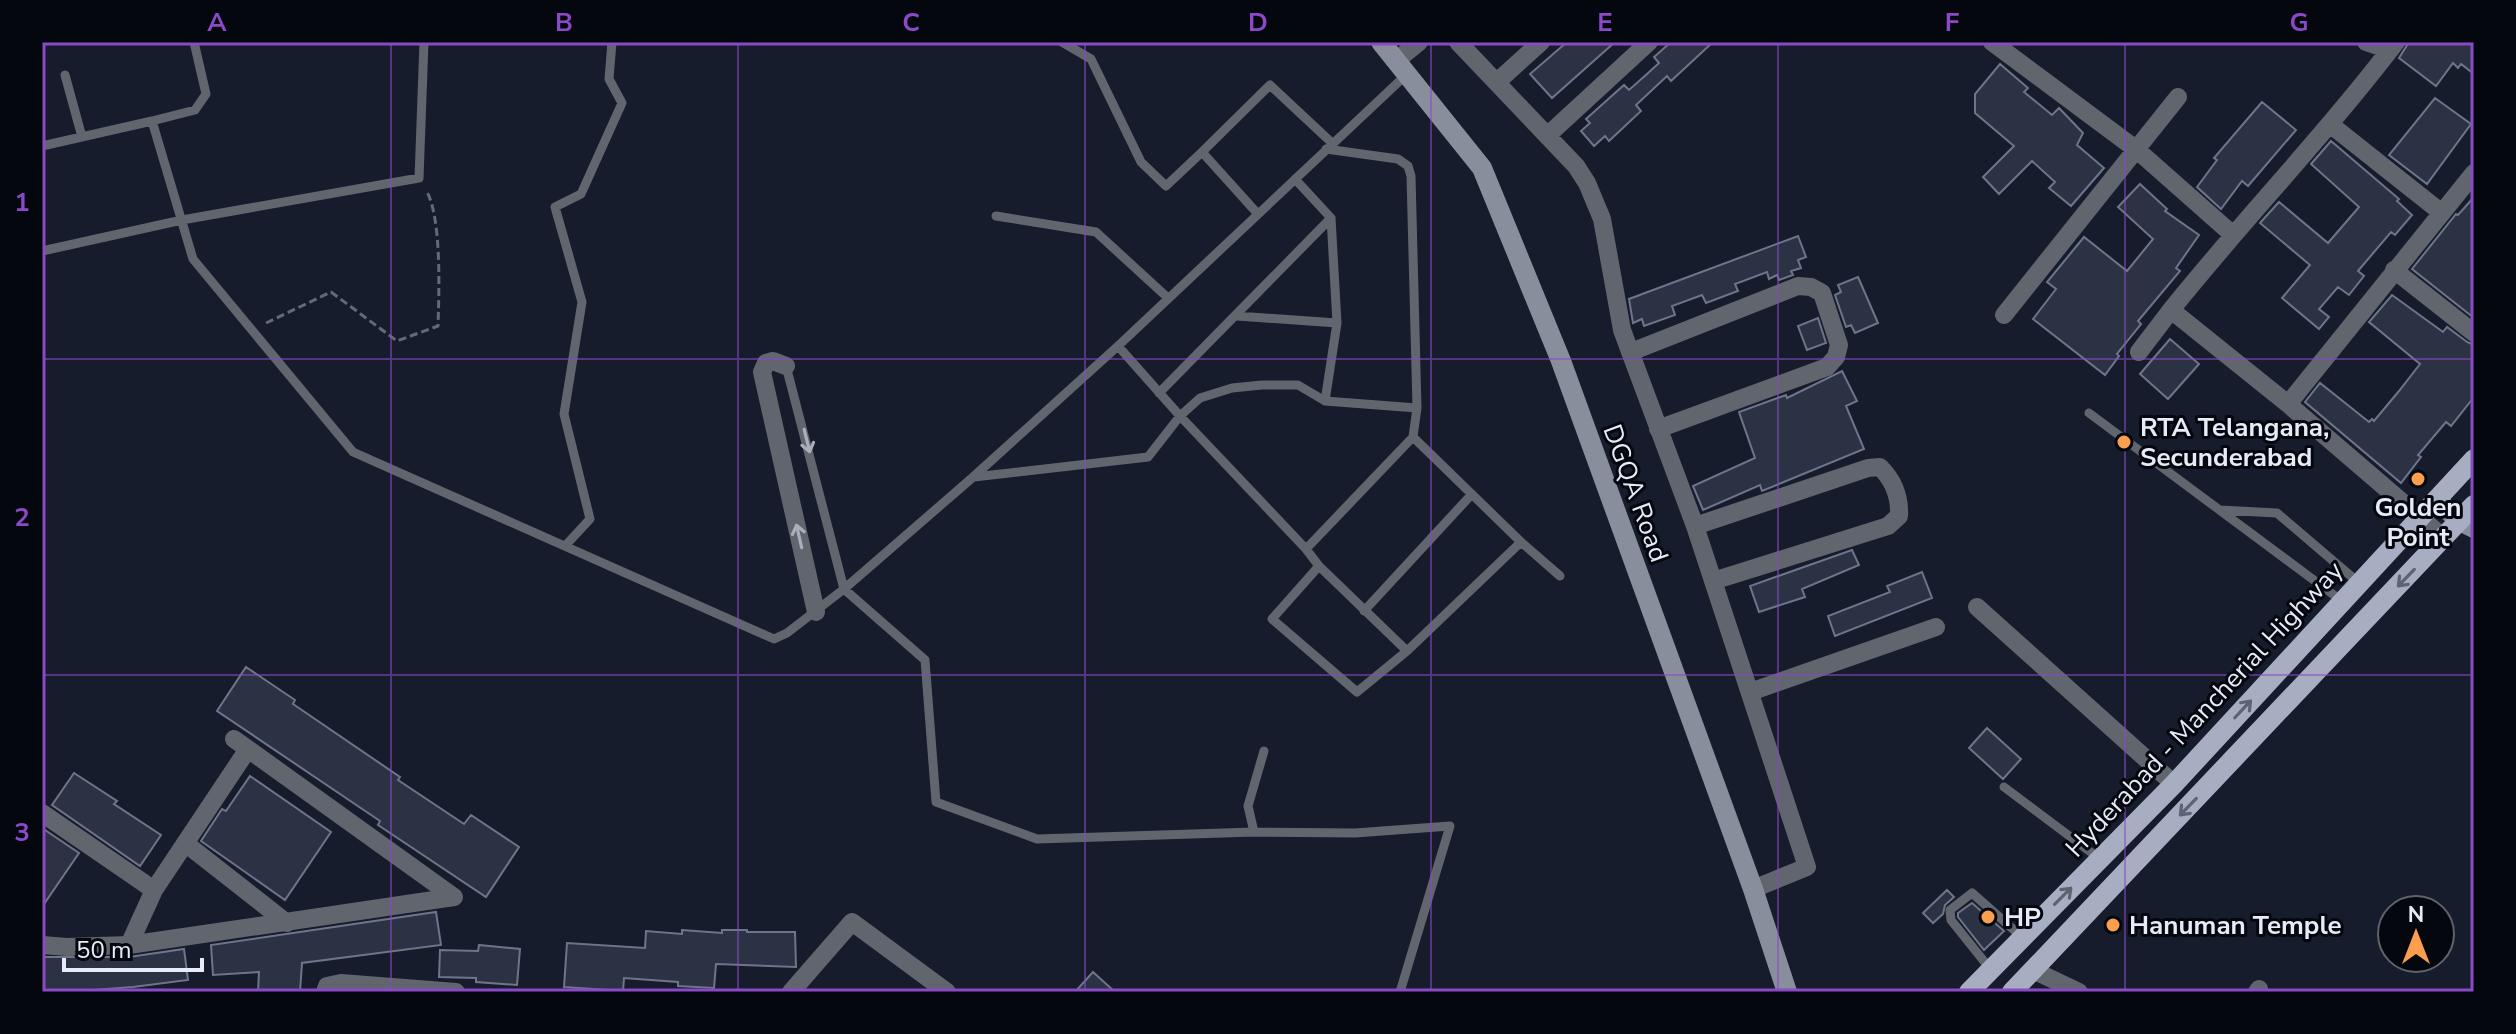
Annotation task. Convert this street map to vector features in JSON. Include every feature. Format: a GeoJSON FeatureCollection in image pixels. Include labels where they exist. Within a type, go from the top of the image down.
{"type":"FeatureCollection","features":[{"type":"Feature","properties":{"kind":"main road","name":"DGQA Road"},"geometry":{"type":"LineString","coordinates":[[1381,42],[1482,168],[1561,361],[1753,889],[1787,992]]}},
{"type":"Feature","properties":{"kind":"main road","name":"Hyderabad - Mancherial Highway"},"geometry":{"type":"LineString","coordinates":[[1969,992],[2174,784],[2474,459]]}},
{"type":"Feature","properties":{"kind":"main road"},"geometry":{"type":"LineString","coordinates":[[2436,500],[2467,525]]}},
{"type":"Feature","properties":{"kind":"main road","name":"Hyderabad - Mancherial Highway"},"geometry":{"type":"LineString","coordinates":[[2012,992],[2444,538],[2467,525],[2474,505]]}},
{"type":"Feature","properties":{"kind":"street"},"geometry":{"type":"LineString","coordinates":[[1402,67],[1419,42]]}},
{"type":"Feature","properties":{"kind":"street"},"geometry":{"type":"LineString","coordinates":[[1458,42],[1576,166],[1593,195],[1607,242],[1617,311],[1695,526],[1807,867],[1753,889]]}},
{"type":"Feature","properties":{"kind":"street"},"geometry":{"type":"LineString","coordinates":[[1498,81],[1541,42]]}},
{"type":"Feature","properties":{"kind":"street"},"geometry":{"type":"LineString","coordinates":[[1548,135],[1649,42]]}},
{"type":"Feature","properties":{"kind":"street"},"geometry":{"type":"LineString","coordinates":[[1992,42],[2137,150],[2232,234]]}},
{"type":"Feature","properties":{"kind":"street"},"geometry":{"type":"LineString","coordinates":[[2139,352],[2232,234],[2331,125],[2393,46],[2366,42]]}},
{"type":"Feature","properties":{"kind":"street"},"geometry":{"type":"LineString","coordinates":[[2004,315],[2178,97]]}},
{"type":"Feature","properties":{"kind":"street"},"geometry":{"type":"LineString","coordinates":[[2331,125],[2442,213]]}},
{"type":"Feature","properties":{"kind":"street"},"geometry":{"type":"LineString","coordinates":[[2288,404],[2474,173]]}},
{"type":"Feature","properties":{"kind":"street"},"geometry":{"type":"LineString","coordinates":[[2394,270],[2474,333]]}},
{"type":"Feature","properties":{"kind":"street"},"geometry":{"type":"LineString","coordinates":[[1631,352],[1798,286],[1811,287],[1822,293],[1839,345],[1836,357],[1827,367],[1658,429]]}},
{"type":"Feature","properties":{"kind":"street"},"geometry":{"type":"LineString","coordinates":[[2171,310],[2288,404],[2444,538]]}},
{"type":"Feature","properties":{"kind":"street"},"geometry":{"type":"LineString","coordinates":[[786,366],[773,361],[766,363],[762,372],[816,612]]}},
{"type":"Feature","properties":{"kind":"street"},"geometry":{"type":"LineString","coordinates":[[1695,526],[1868,468],[1880,467],[1890,477],[1900,504],[1899,516],[1888,526],[1713,581]]}},
{"type":"Feature","properties":{"kind":"street"},"geometry":{"type":"LineString","coordinates":[[1977,607],[2174,784]]}},
{"type":"Feature","properties":{"kind":"street"},"geometry":{"type":"LineString","coordinates":[[1750,692],[1936,627]]}},
{"type":"Feature","properties":{"kind":"street"},"geometry":{"type":"LineString","coordinates":[[42,945],[129,945],[454,897],[241,744],[185,843],[154,890],[129,945]]}},
{"type":"Feature","properties":{"kind":"street"},"geometry":{"type":"LineString","coordinates":[[42,813],[154,890]]}},
{"type":"Feature","properties":{"kind":"street"},"geometry":{"type":"LineString","coordinates":[[185,843],[287,923]]}},
{"type":"Feature","properties":{"kind":"street"},"geometry":{"type":"LineString","coordinates":[[791,992],[852,922],[947,992]]}},
{"type":"Feature","properties":{"kind":"street"},"geometry":{"type":"LineString","coordinates":[[2033,970],[2079,992]]}},
{"type":"Feature","properties":{"kind":"street"},"geometry":{"type":"LineString","coordinates":[[325,992],[327,986],[341,983],[456,992]]}},
{"type":"Feature","properties":{"kind":"lane"},"geometry":{"type":"LineString","coordinates":[[42,146],[195,110],[206,94],[194,42]]}},
{"type":"Feature","properties":{"kind":"lane"},"geometry":{"type":"LineString","coordinates":[[42,251],[182,220],[419,178],[424,42]]}},
{"type":"Feature","properties":{"kind":"lane"},"geometry":{"type":"LineString","coordinates":[[565,546],[590,519],[564,414],[582,302],[555,207],[581,194],[622,103],[609,79],[612,42]]}},
{"type":"Feature","properties":{"kind":"lane"},"geometry":{"type":"LineString","coordinates":[[1062,42],[1091,59],[1141,162],[1166,186],[1270,85],[1329,146],[1398,159],[1408,166],[1411,176],[1417,408],[1413,437],[1306,549]]}},
{"type":"Feature","properties":{"kind":"lane"},"geometry":{"type":"LineString","coordinates":[[152,121],[193,259],[353,452],[774,639],[787,633],[844,589],[1118,346],[1329,146],[1402,67]]}},
{"type":"Feature","properties":{"kind":"lane"},"geometry":{"type":"LineString","coordinates":[[65,75],[82,137]]}},
{"type":"Feature","properties":{"kind":"lane"},"geometry":{"type":"LineString","coordinates":[[1202,152],[1257,213]]}},
{"type":"Feature","properties":{"kind":"lane"},"geometry":{"type":"LineString","coordinates":[[1295,179],[1331,218],[1337,323],[1325,401]]}},
{"type":"Feature","properties":{"kind":"lane"},"geometry":{"type":"LineString","coordinates":[[996,216],[1096,232],[1168,298]]}},
{"type":"Feature","properties":{"kind":"lane"},"geometry":{"type":"LineString","coordinates":[[1159,393],[1331,218]]}},
{"type":"Feature","properties":{"kind":"lane"},"geometry":{"type":"LineString","coordinates":[[1237,316],[1337,323]]}},
{"type":"Feature","properties":{"kind":"lane"},"geometry":{"type":"LineString","coordinates":[[1118,346],[1319,566],[1407,651]]}},
{"type":"Feature","properties":{"kind":"lane"},"geometry":{"type":"LineString","coordinates":[[786,366],[844,589],[925,660],[936,802],[1037,839],[1254,832],[1355,833],[1450,826],[1400,992]]}},
{"type":"Feature","properties":{"kind":"lane"},"geometry":{"type":"LineString","coordinates":[[972,478],[1148,457],[1180,416],[1200,398],[1232,388],[1298,385],[1325,401],[1417,408]]}},
{"type":"Feature","properties":{"kind":"lane"},"geometry":{"type":"LineString","coordinates":[[2089,413],[2342,601]]}},
{"type":"Feature","properties":{"kind":"lane"},"geometry":{"type":"LineString","coordinates":[[1413,437],[1560,576]]}},
{"type":"Feature","properties":{"kind":"lane"},"geometry":{"type":"LineString","coordinates":[[1364,611],[1472,494]]}},
{"type":"Feature","properties":{"kind":"lane"},"geometry":{"type":"LineString","coordinates":[[2219,510],[2277,513],[2359,583]]}},
{"type":"Feature","properties":{"kind":"lane"},"geometry":{"type":"LineString","coordinates":[[1319,566],[1272,619],[1357,692],[1407,651],[1521,542]]}},
{"type":"Feature","properties":{"kind":"lane"},"geometry":{"type":"LineString","coordinates":[[1254,832],[1248,806],[1264,751]]}},
{"type":"Feature","properties":{"kind":"lane"},"geometry":{"type":"LineString","coordinates":[[2004,787],[2100,859]]}},
{"type":"Feature","properties":{"kind":"lane"},"geometry":{"type":"LineString","coordinates":[[1991,970],[1951,920],[1950,910],[1972,893],[2022,937]]}},
{"type":"Feature","properties":{"kind":"path"},"geometry":{"type":"LineString","coordinates":[[251,330],[331,292],[397,341],[438,326],[440,276],[434,203],[419,178]]}},
{"type":"Feature","properties":{"kind":"building"},"geometry":{"type":"Polygon","coordinates":[[[1567,42],[1615,42],[1552,98],[1530,74],[1567,42]]]}},
{"type":"Feature","properties":{"kind":"building"},"geometry":{"type":"Polygon","coordinates":[[[1671,42],[1713,42],[1671,81],[1667,76],[1636,105],[1641,111],[1609,141],[1605,136],[1594,146],[1581,131],[1590,123],[1586,119],[1624,85],[1629,90],[1647,74],[1659,63],[1654,57],[1671,42]]]}},
{"type":"Feature","properties":{"kind":"building"},"geometry":{"type":"Polygon","coordinates":[[[2409,42],[2474,42],[2474,74],[2461,64],[2458,68],[2453,63],[2436,86],[2399,58],[2409,42]]]}},
{"type":"Feature","properties":{"kind":"building"},"geometry":{"type":"Polygon","coordinates":[[[2000,64],[2028,88],[2024,92],[2052,115],[2059,108],[2083,133],[2077,145],[2104,168],[2071,206],[2049,188],[2055,182],[2032,161],[1999,194],[1983,177],[2014,146],[1975,113],[1975,94],[2000,64]]]}},
{"type":"Feature","properties":{"kind":"building"},"geometry":{"type":"Polygon","coordinates":[[[2435,98],[2471,124],[2427,184],[2389,155],[2435,98]]]}},
{"type":"Feature","properties":{"kind":"building"},"geometry":{"type":"Polygon","coordinates":[[[2262,102],[2296,130],[2248,186],[2242,181],[2221,209],[2197,187],[2217,160],[2214,158],[2262,102]]]}},
{"type":"Feature","properties":{"kind":"building"},"geometry":{"type":"Polygon","coordinates":[[[2331,141],[2399,199],[2397,201],[2412,215],[2395,235],[2391,232],[2358,271],[2364,276],[2349,295],[2338,287],[2319,309],[2329,317],[2319,329],[2282,298],[2310,265],[2260,223],[2279,202],[2328,243],[2359,207],[2311,164],[2331,141]]]}},
{"type":"Feature","properties":{"kind":"building"},"geometry":{"type":"Polygon","coordinates":[[[2140,184],[2167,209],[2165,211],[2199,235],[2176,268],[2180,271],[2138,321],[2141,324],[2105,375],[2033,319],[2056,289],[2047,282],[2084,237],[2127,271],[2153,239],[2118,207],[2140,184]]]}},
{"type":"Feature","properties":{"kind":"building"},"geometry":{"type":"Polygon","coordinates":[[[2474,197],[2474,318],[2412,269],[2456,214],[2474,197]]]}},
{"type":"Feature","properties":{"kind":"building"},"geometry":{"type":"Polygon","coordinates":[[[1798,236],[1806,257],[1798,260],[1801,268],[1791,271],[1793,275],[1779,280],[1777,275],[1769,279],[1767,272],[1735,284],[1738,291],[1706,303],[1702,295],[1672,306],[1675,315],[1644,326],[1642,319],[1633,323],[1629,299],[1798,236]]]}},
{"type":"Feature","properties":{"kind":"building"},"geometry":{"type":"Polygon","coordinates":[[[1858,277],[1878,323],[1855,333],[1851,325],[1846,327],[1835,295],[1841,292],[1838,285],[1858,277]]]}},
{"type":"Feature","properties":{"kind":"building"},"geometry":{"type":"Polygon","coordinates":[[[2392,295],[2443,332],[2447,327],[2474,345],[2474,397],[2451,426],[2446,422],[2418,455],[2421,457],[2401,483],[2305,402],[2320,383],[2369,422],[2374,421],[2399,391],[2420,364],[2369,322],[2392,295]]]}},
{"type":"Feature","properties":{"kind":"building"},"geometry":{"type":"Polygon","coordinates":[[[1818,318],[1826,343],[1807,350],[1798,326],[1818,318]]]}},
{"type":"Feature","properties":{"kind":"building"},"geometry":{"type":"Polygon","coordinates":[[[2170,339],[2199,364],[2168,399],[2140,374],[2170,339]]]}},
{"type":"Feature","properties":{"kind":"building"},"geometry":{"type":"Polygon","coordinates":[[[1842,371],[1857,401],[1846,406],[1864,449],[1762,491],[1760,485],[1703,510],[1693,486],[1755,458],[1739,412],[1786,395],[1787,398],[1842,371]]]}},
{"type":"Feature","properties":{"kind":"building"},"geometry":{"type":"Polygon","coordinates":[[[1852,550],[1859,565],[1802,589],[1805,597],[1759,612],[1750,586],[1852,550]]]}},
{"type":"Feature","properties":{"kind":"building"},"geometry":{"type":"Polygon","coordinates":[[[1922,572],[1932,598],[1835,636],[1828,616],[1890,592],[1887,586],[1922,572]]]}},
{"type":"Feature","properties":{"kind":"building"},"geometry":{"type":"Polygon","coordinates":[[[246,667],[295,700],[293,704],[400,777],[398,780],[464,824],[471,815],[519,847],[486,897],[217,711],[246,667]]]}},
{"type":"Feature","properties":{"kind":"building"},"geometry":{"type":"Polygon","coordinates":[[[1987,728],[2021,759],[2003,779],[1969,748],[1987,728]]]}},
{"type":"Feature","properties":{"kind":"building"},"geometry":{"type":"Polygon","coordinates":[[[74,773],[161,835],[140,866],[52,805],[74,773]]]}},
{"type":"Feature","properties":{"kind":"building"},"geometry":{"type":"Polygon","coordinates":[[[250,776],[331,832],[285,900],[201,841],[222,809],[226,811],[250,776]]]}},
{"type":"Feature","properties":{"kind":"building"},"geometry":{"type":"Polygon","coordinates":[[[42,828],[79,853],[42,907],[42,828]]]}},
{"type":"Feature","properties":{"kind":"building"},"geometry":{"type":"Polygon","coordinates":[[[1947,890],[1954,897],[1933,923],[1923,913],[1947,890]]]}},
{"type":"Feature","properties":{"kind":"building"},"geometry":{"type":"Polygon","coordinates":[[[1972,903],[2004,931],[1984,950],[1958,917],[1958,913],[1972,903]]]}},
{"type":"Feature","properties":{"kind":"building"},"geometry":{"type":"Polygon","coordinates":[[[436,912],[441,945],[302,963],[300,992],[258,992],[259,972],[213,975],[211,945],[436,912]]]}},
{"type":"Feature","properties":{"kind":"building"},"geometry":{"type":"Polygon","coordinates":[[[682,930],[795,932],[796,967],[716,964],[714,988],[624,978],[623,991],[564,987],[567,943],[645,948],[646,931],[682,934],[682,930]]]}},
{"type":"Feature","properties":{"kind":"building"},"geometry":{"type":"Polygon","coordinates":[[[479,945],[520,949],[517,985],[476,982],[476,978],[439,977],[440,950],[478,951],[479,945]]]}},
{"type":"Feature","properties":{"kind":"building"},"geometry":{"type":"Polygon","coordinates":[[[184,949],[188,980],[65,992],[42,990],[42,957],[129,957],[184,949]]]}},
{"type":"Feature","properties":{"kind":"building"},"geometry":{"type":"Polygon","coordinates":[[[1093,972],[1115,992],[1075,992],[1093,972]]]}},
{"type":"Feature","properties":{"kind":"place","name":"RTA Telangana, Secunderabad"},"geometry":{"type":"Point","coordinates":[2124,442]}},
{"type":"Feature","properties":{"kind":"place","name":"Golden Point"},"geometry":{"type":"Point","coordinates":[2418,479]}},
{"type":"Feature","properties":{"kind":"place","name":"HP"},"geometry":{"type":"Point","coordinates":[1988,917]}},
{"type":"Feature","properties":{"kind":"place","name":"Hanuman Temple"},"geometry":{"type":"Point","coordinates":[2113,925]}}]}
